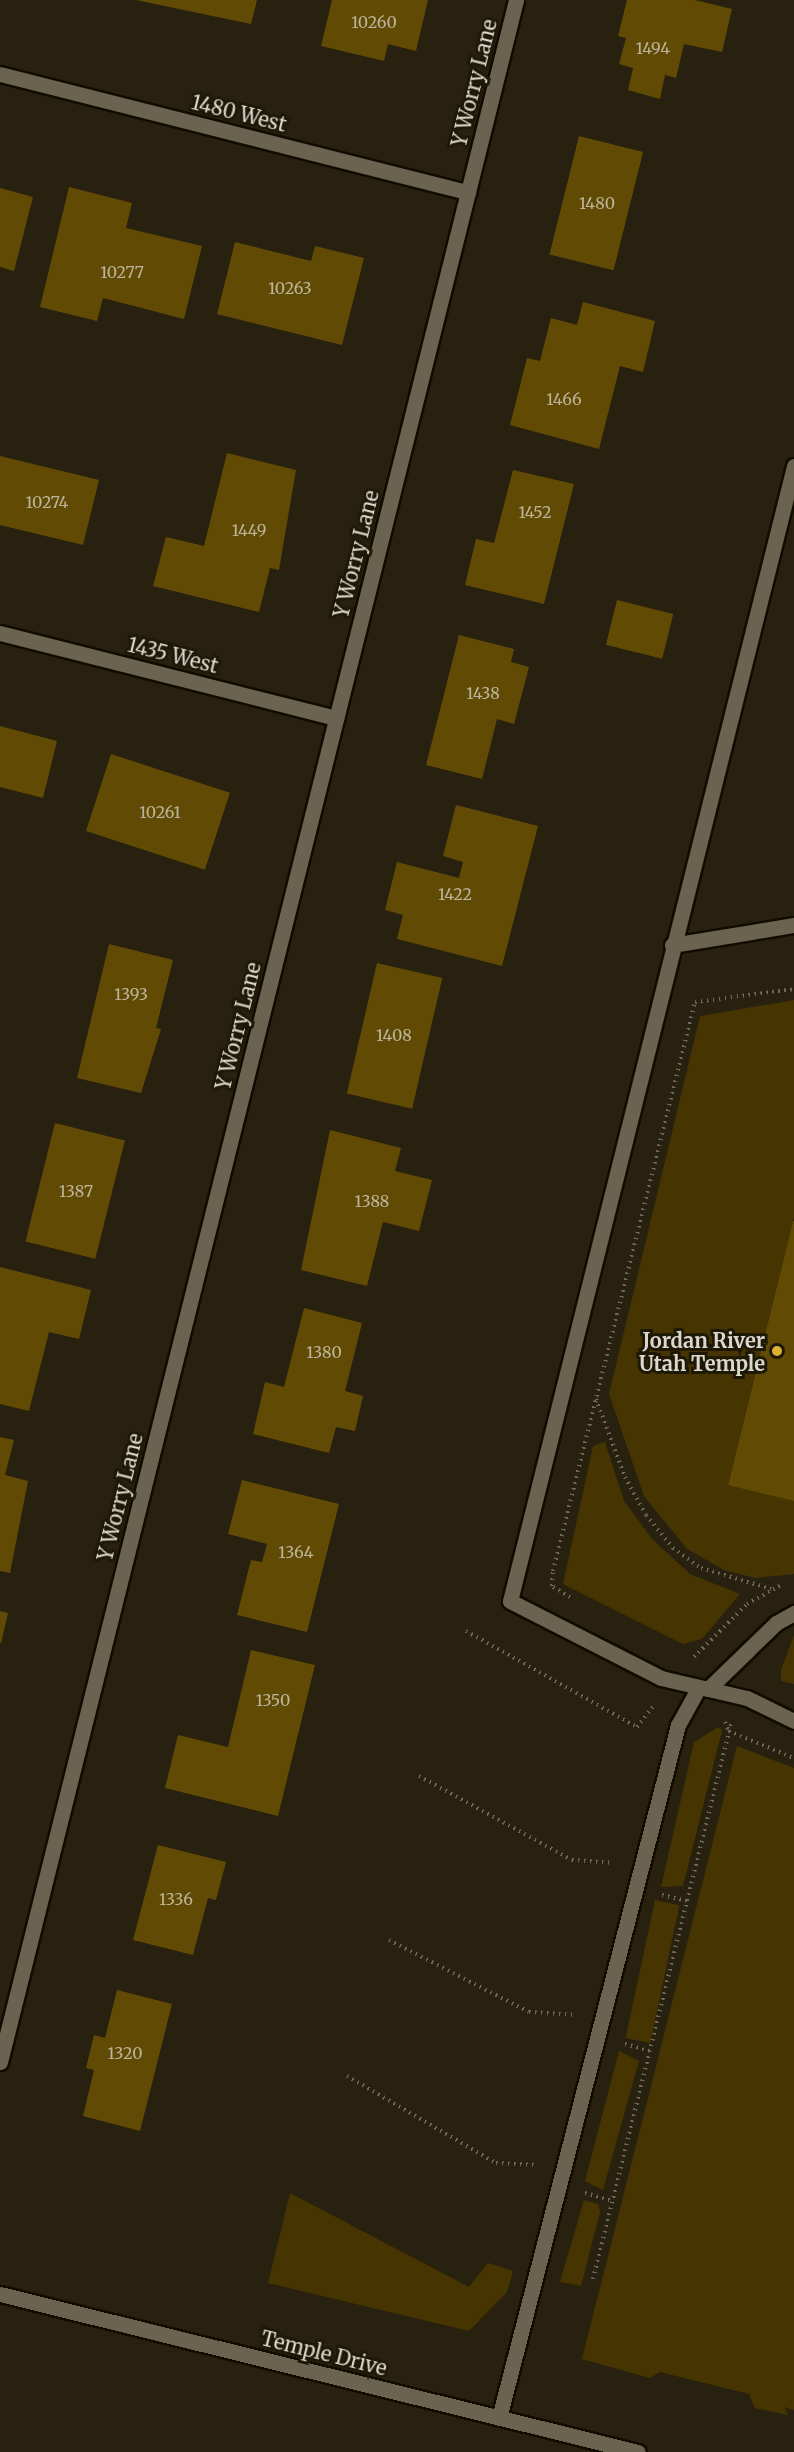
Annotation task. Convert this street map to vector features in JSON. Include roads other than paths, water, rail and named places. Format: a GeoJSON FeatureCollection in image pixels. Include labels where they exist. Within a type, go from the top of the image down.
{"type":"FeatureCollection","features":[{"type":"Feature","properties":{"kind":"street","name":"Y Worry Lane"},"geometry":{"type":"LineString","coordinates":[[0,2062],[516,0]]}},
{"type":"Feature","properties":{"kind":"street","name":"1480 West"},"geometry":{"type":"LineString","coordinates":[[0,74],[468,192]]}},
{"type":"Feature","properties":{"kind":"street"},"geometry":{"type":"LineString","coordinates":[[794,466],[672,945],[510,1601],[672,1680],[757,1704],[794,1721]]}},
{"type":"Feature","properties":{"kind":"street","name":"1435 West"},"geometry":{"type":"LineString","coordinates":[[0,633],[336,718]]}},
{"type":"Feature","properties":{"kind":"street"},"geometry":{"type":"LineString","coordinates":[[672,945],[794,924]]}},
{"type":"Feature","properties":{"kind":"street"},"geometry":{"type":"LineString","coordinates":[[499,2418],[678,1725],[704,1688],[776,1623],[794,1613]]}},
{"type":"Feature","properties":{"kind":"street","name":"Temple Drive"},"geometry":{"type":"LineString","coordinates":[[0,2294],[638,2452]]}},
{"type":"Feature","properties":{"kind":"place","name":"Jordan River Utah Temple"},"geometry":{"type":"Point","coordinates":[777,1351]}}]}
